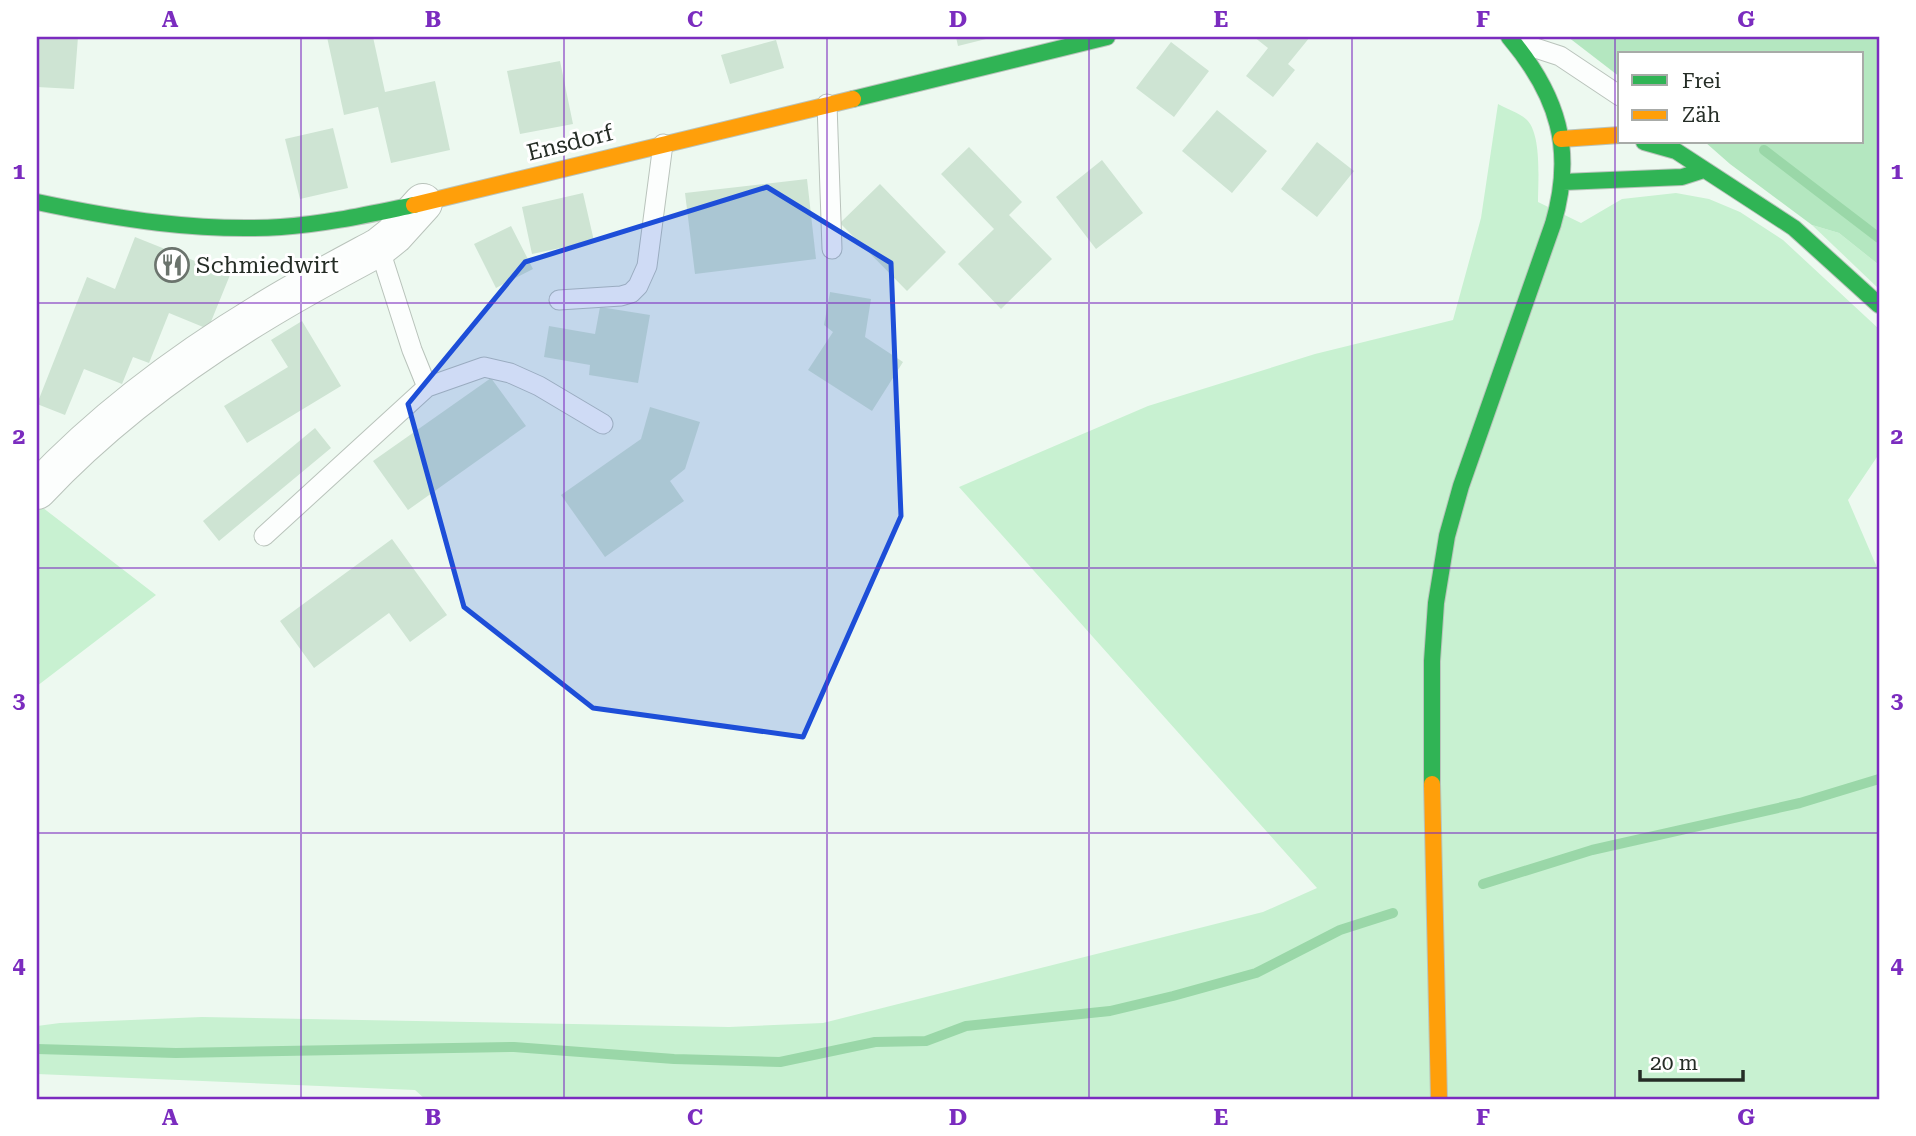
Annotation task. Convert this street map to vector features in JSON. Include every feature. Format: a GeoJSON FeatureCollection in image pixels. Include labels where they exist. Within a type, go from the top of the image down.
{"type":"FeatureCollection","features":[{"type":"Feature","properties":{"kind":"street","name":"Ensdorf"},"geometry":{"type":"LineString","coordinates":[[37,202],[82,211],[211,227],[280,227],[333,221],[423,203],[1107,37]]}},
{"type":"Feature","properties":{"kind":"street"},"geometry":{"type":"LineString","coordinates":[[1439,1099],[1431,740],[1436,603],[1447,536],[1461,486],[1553,224],[1563,182],[1561,139],[1547,91],[1511,38]]}},
{"type":"Feature","properties":{"kind":"street"},"geometry":{"type":"LineString","coordinates":[[1561,139],[1618,135]]}},
{"type":"Feature","properties":{"kind":"street"},"geometry":{"type":"LineString","coordinates":[[1651,144],[1676,151],[1794,228],[1879,305]]}},
{"type":"Feature","properties":{"kind":"street"},"geometry":{"type":"LineString","coordinates":[[1563,182],[1682,177],[1704,170]]}},
{"type":"Feature","properties":{"kind":"street"},"geometry":{"type":"LineString","coordinates":[[37,490],[69,456],[162,380],[262,313],[379,247],[394,235],[423,203]]}},
{"type":"Feature","properties":{"kind":"lane"},"geometry":{"type":"LineString","coordinates":[[1511,38],[1560,57],[1618,95]]}},
{"type":"Feature","properties":{"kind":"lane"},"geometry":{"type":"LineString","coordinates":[[827,104],[832,249]]}},
{"type":"Feature","properties":{"kind":"lane"},"geometry":{"type":"LineString","coordinates":[[559,300],[621,296],[631,293],[638,286],[647,266],[663,144]]}},
{"type":"Feature","properties":{"kind":"lane"},"geometry":{"type":"LineString","coordinates":[[1685,144],[1709,161],[1722,180]]}},
{"type":"Feature","properties":{"kind":"lane"},"geometry":{"type":"LineString","coordinates":[[379,247],[412,350],[427,387]]}},
{"type":"Feature","properties":{"kind":"lane"},"geometry":{"type":"LineString","coordinates":[[264,536],[427,387],[484,367],[510,373],[539,386],[604,424]]}},
{"type":"Feature","properties":{"kind":"highlighted area"},"geometry":{"type":"Polygon","coordinates":[[[767,187],[891,263],[901,516],[803,737],[593,708],[464,607],[408,404],[525,262],[767,187]]]}},
{"type":"Feature","properties":{"kind":"green space"},"geometry":{"type":"Polygon","coordinates":[[[1568,37],[1879,37],[1879,265],[1839,233],[1812,225],[1707,144],[1864,144],[1864,52],[1618,52],[1618,75],[1568,37]]]}},
{"type":"Feature","properties":{"kind":"green space"},"geometry":{"type":"Polygon","coordinates":[[[1498,104],[1517,113],[1532,127],[1538,159],[1538,202],[1581,223],[1622,199],[1676,193],[1709,199],[1740,212],[1783,240],[1879,329],[1879,454],[1848,500],[1879,572],[1879,1099],[425,1099],[415,1090],[37,1074],[37,1026],[60,1023],[202,1017],[729,1027],[823,1023],[1263,912],[1317,888],[959,487],[1148,406],[1315,354],[1453,320],[1481,218],[1498,104]]]}},
{"type":"Feature","properties":{"kind":"green space"},"geometry":{"type":"Polygon","coordinates":[[[1812,225],[1839,233],[1879,265],[1879,289],[1812,225]]]}},
{"type":"Feature","properties":{"kind":"green space"},"geometry":{"type":"Polygon","coordinates":[[[38,504],[156,595],[37,686],[37,506],[38,504]]]}},
{"type":"Feature","properties":{"kind":"building"},"geometry":{"type":"Polygon","coordinates":[[[37,37],[78,37],[74,89],[37,87],[37,37]]]}},
{"type":"Feature","properties":{"kind":"building"},"geometry":{"type":"Polygon","coordinates":[[[327,37],[373,37],[385,92],[435,81],[450,150],[391,163],[378,107],[344,115],[327,37]]]}},
{"type":"Feature","properties":{"kind":"building"},"geometry":{"type":"Polygon","coordinates":[[[956,37],[990,37],[990,38],[958,46],[956,37]]]}},
{"type":"Feature","properties":{"kind":"building"},"geometry":{"type":"Polygon","coordinates":[[[1254,37],[1310,37],[1288,64],[1295,70],[1273,97],[1246,76],[1268,48],[1254,37]]]}},
{"type":"Feature","properties":{"kind":"building"},"geometry":{"type":"Polygon","coordinates":[[[776,40],[784,68],[730,84],[721,55],[776,40]]]}},
{"type":"Feature","properties":{"kind":"building"},"geometry":{"type":"Polygon","coordinates":[[[1171,42],[1209,71],[1174,117],[1136,88],[1171,42]]]}},
{"type":"Feature","properties":{"kind":"building"},"geometry":{"type":"Polygon","coordinates":[[[560,61],[573,124],[520,134],[507,71],[560,61]]]}},
{"type":"Feature","properties":{"kind":"building"},"geometry":{"type":"Polygon","coordinates":[[[1217,110],[1267,151],[1232,193],[1182,151],[1217,110]]]}},
{"type":"Feature","properties":{"kind":"building"},"geometry":{"type":"Polygon","coordinates":[[[333,128],[348,188],[300,199],[285,139],[333,128]]]}},
{"type":"Feature","properties":{"kind":"building"},"geometry":{"type":"Polygon","coordinates":[[[1317,142],[1354,171],[1317,217],[1281,189],[1317,142]]]}},
{"type":"Feature","properties":{"kind":"building"},"geometry":{"type":"Polygon","coordinates":[[[969,147],[1022,202],[1009,215],[1052,259],[1001,309],[958,264],[994,229],[941,174],[969,147]]]}},
{"type":"Feature","properties":{"kind":"building"},"geometry":{"type":"Polygon","coordinates":[[[1102,160],[1143,213],[1096,249],[1056,197],[1102,160]]]}},
{"type":"Feature","properties":{"kind":"building"},"geometry":{"type":"Polygon","coordinates":[[[807,179],[816,259],[695,274],[685,193],[807,179]]]}},
{"type":"Feature","properties":{"kind":"building"},"geometry":{"type":"Polygon","coordinates":[[[880,184],[946,252],[907,291],[840,223],[880,184]]]}},
{"type":"Feature","properties":{"kind":"building"},"geometry":{"type":"Polygon","coordinates":[[[583,193],[594,241],[532,254],[522,207],[583,193]]]}},
{"type":"Feature","properties":{"kind":"building"},"geometry":{"type":"Polygon","coordinates":[[[511,226],[533,269],[496,288],[474,244],[511,226]]]}},
{"type":"Feature","properties":{"kind":"building"},"geometry":{"type":"Polygon","coordinates":[[[135,237],[230,275],[208,329],[169,313],[149,363],[133,357],[122,384],[84,369],[65,415],[37,404],[87,277],[115,289],[135,237]]]}},
{"type":"Feature","properties":{"kind":"building"},"geometry":{"type":"Polygon","coordinates":[[[830,292],[871,299],[865,337],[903,362],[872,411],[808,370],[833,332],[824,325],[830,292]]]}},
{"type":"Feature","properties":{"kind":"building"},"geometry":{"type":"Polygon","coordinates":[[[600,307],[650,315],[638,383],[589,375],[590,365],[544,357],[549,326],[595,334],[600,307]]]}},
{"type":"Feature","properties":{"kind":"building"},"geometry":{"type":"Polygon","coordinates":[[[302,321],[341,386],[247,443],[224,406],[288,367],[271,340],[302,321]]]}},
{"type":"Feature","properties":{"kind":"building"},"geometry":{"type":"Polygon","coordinates":[[[491,378],[526,426],[408,510],[373,461],[491,378]]]}},
{"type":"Feature","properties":{"kind":"building"},"geometry":{"type":"Polygon","coordinates":[[[650,407],[700,422],[685,469],[670,481],[684,501],[605,557],[561,495],[641,439],[650,407]]]}},
{"type":"Feature","properties":{"kind":"building"},"geometry":{"type":"Polygon","coordinates":[[[315,428],[331,448],[219,541],[203,521],[315,428]]]}},
{"type":"Feature","properties":{"kind":"building"},"geometry":{"type":"Polygon","coordinates":[[[392,539],[447,615],[410,642],[389,613],[314,668],[280,621],[392,539]]]}},
{"type":"Feature","properties":{"kind":"waterway"},"geometry":{"type":"LineString","coordinates":[[1764,150],[1879,238]]}},
{"type":"Feature","properties":{"kind":"waterway"},"geometry":{"type":"LineString","coordinates":[[1483,884],[1592,850],[1800,803],[1879,779]]}},
{"type":"Feature","properties":{"kind":"waterway"},"geometry":{"type":"LineString","coordinates":[[37,1049],[176,1053],[514,1047],[674,1059],[780,1062],[875,1042],[926,1041],[966,1026],[1110,1011],[1173,996],[1256,973],[1340,930],[1393,913]]}},
{"type":"Feature","properties":{"kind":"traffic: fast"},"geometry":{"type":"LineString","coordinates":[[853,99],[1107,37]]}},
{"type":"Feature","properties":{"kind":"traffic: fast"},"geometry":{"type":"LineString","coordinates":[[1432,784],[1432,661],[1436,603],[1447,536],[1461,486],[1553,224],[1562,172],[1558,124],[1550,102],[1540,80],[1509,37]]}},
{"type":"Feature","properties":{"kind":"traffic: fast"},"geometry":{"type":"LineString","coordinates":[[1651,144],[1676,151],[1794,228],[1879,305]]}},
{"type":"Feature","properties":{"kind":"traffic: fast"},"geometry":{"type":"LineString","coordinates":[[1563,182],[1682,177],[1704,170]]}},
{"type":"Feature","properties":{"kind":"traffic: fast"},"geometry":{"type":"LineString","coordinates":[[37,202],[158,223],[220,228],[315,224],[414,205]]}},
{"type":"Feature","properties":{"kind":"traffic: slow"},"geometry":{"type":"LineString","coordinates":[[414,205],[853,99]]}},
{"type":"Feature","properties":{"kind":"traffic: slow"},"geometry":{"type":"LineString","coordinates":[[1561,139],[1618,135]]}},
{"type":"Feature","properties":{"kind":"traffic: slow"},"geometry":{"type":"LineString","coordinates":[[1432,784],[1439,1099]]}},
{"type":"Feature","properties":{"kind":"place","name":"Schmiedwirt"},"geometry":{"type":"Point","coordinates":[172,265]}}]}
